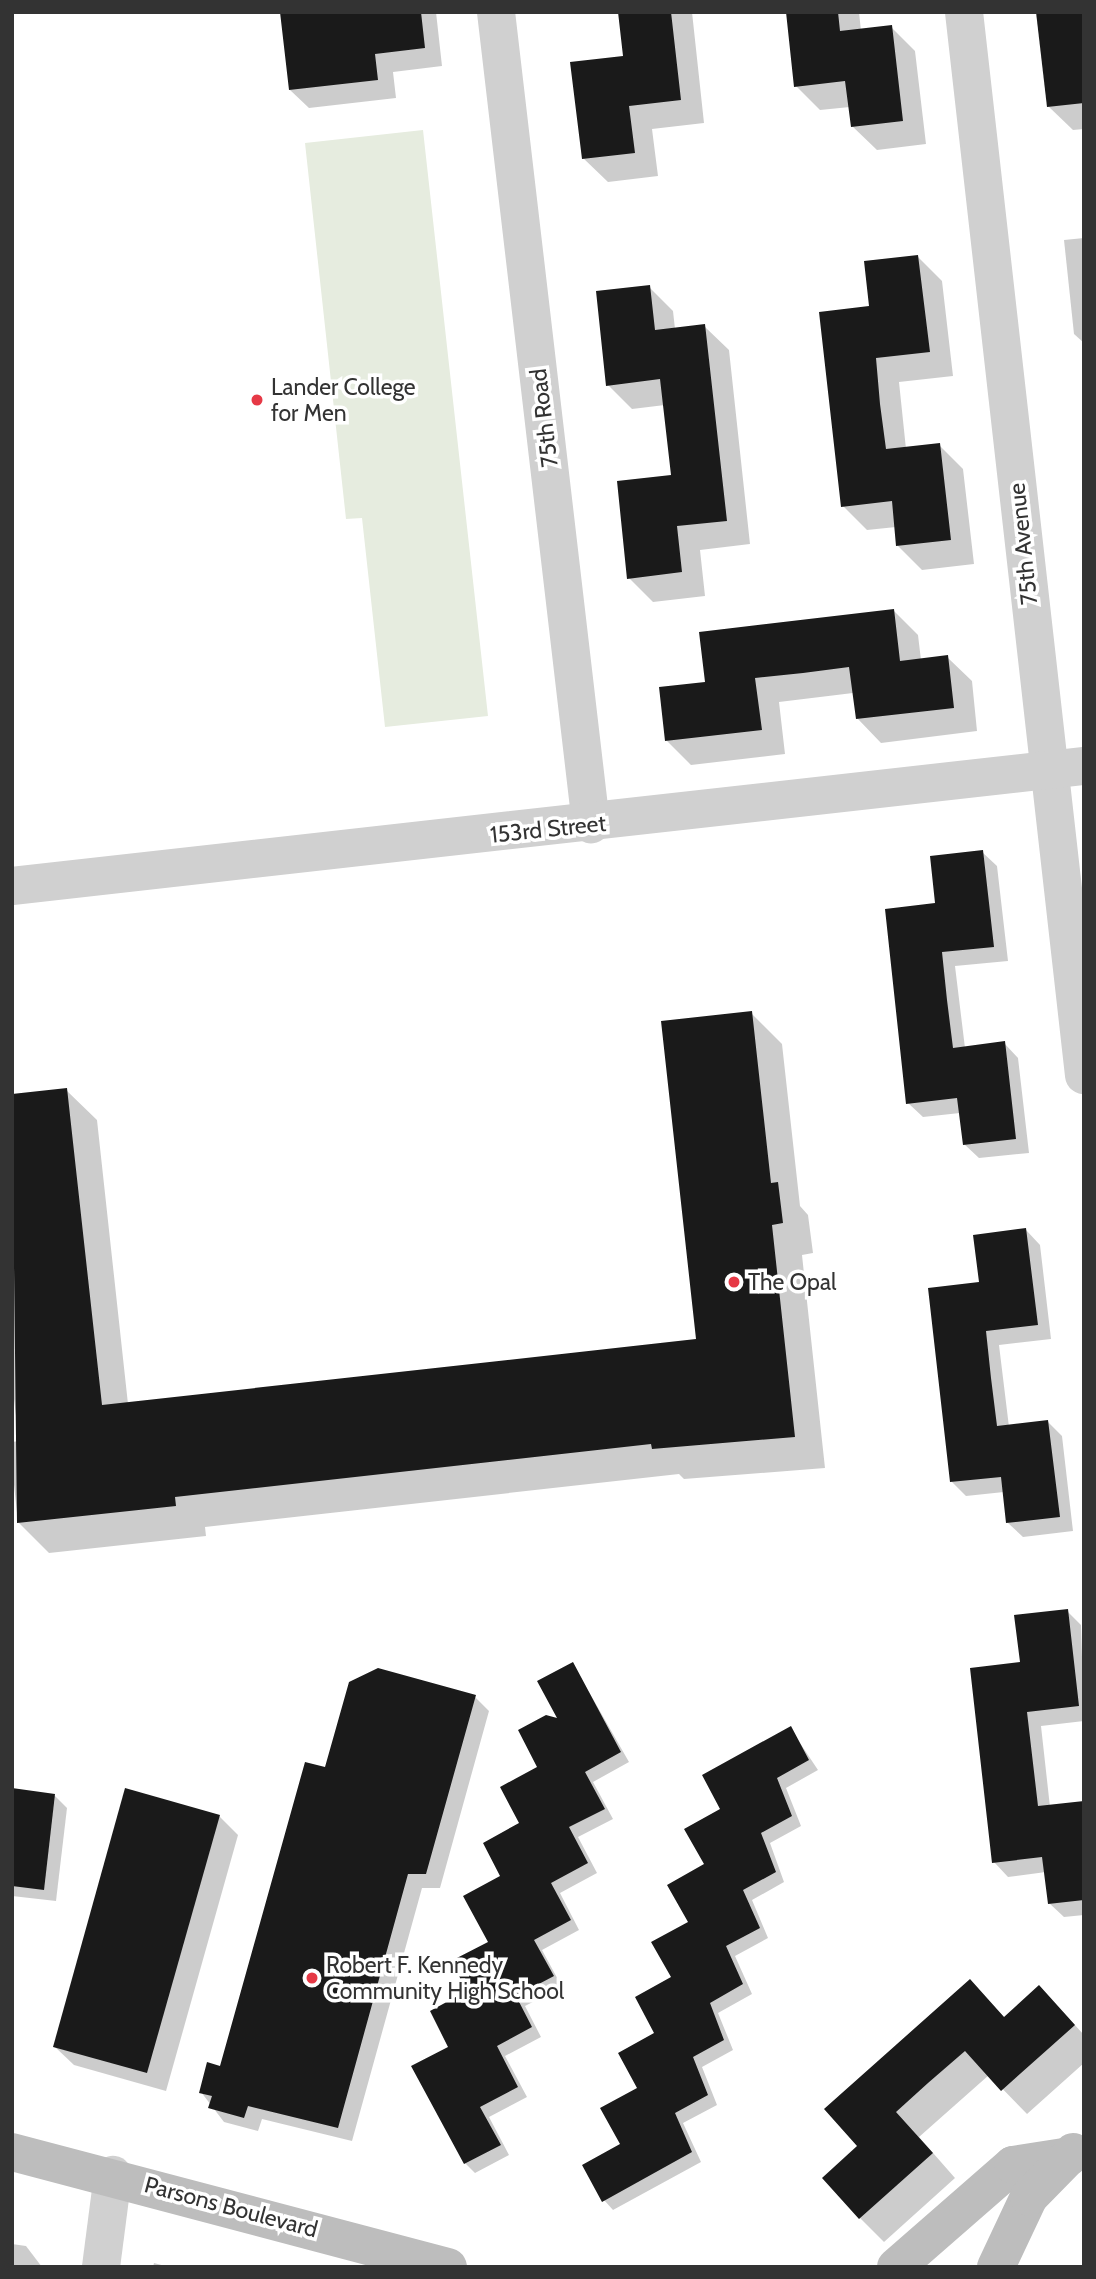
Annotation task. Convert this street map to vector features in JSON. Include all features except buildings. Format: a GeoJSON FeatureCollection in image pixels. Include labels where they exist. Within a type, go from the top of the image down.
{"type":"FeatureCollection","features":[{"type":"Feature","properties":{"kind":"main road"},"geometry":{"type":"LineString","coordinates":[[896,2267],[1013,2165],[1077,2149]]}},
{"type":"Feature","properties":{"kind":"main road"},"geometry":{"type":"LineString","coordinates":[[996,2267],[1029,2197],[1077,2149]]}},
{"type":"Feature","properties":{"kind":"main road","name":"Parsons Boulevard"},"geometry":{"type":"LineString","coordinates":[[12,2152],[113,2175],[448,2267]]}},
{"type":"Feature","properties":{"kind":"street","name":"75th Road"},"geometry":{"type":"LineString","coordinates":[[496,12],[591,824]]}},
{"type":"Feature","properties":{"kind":"street","name":"75th Avenue"},"geometry":{"type":"LineString","coordinates":[[964,12],[1066,768],[1084,1075]]}},
{"type":"Feature","properties":{"kind":"street","name":"153rd Street"},"geometry":{"type":"LineString","coordinates":[[12,886],[591,824],[1066,768]]}},
{"type":"Feature","properties":{"kind":"street"},"geometry":{"type":"LineString","coordinates":[[102,2267],[113,2175]]}},
{"type":"Feature","properties":{"kind":"shaded area"},"geometry":{"type":"Polygon","coordinates":[[[423,130],[488,716],[385,727],[362,518],[346,519],[305,143],[423,130]]]}},
{"type":"Feature","properties":{"kind":"place","name":"Lander College for Men"},"geometry":{"type":"Point","coordinates":[257,400]}},
{"type":"Feature","properties":{"kind":"place","name":"The Opal"},"geometry":{"type":"Point","coordinates":[734,1282]}},
{"type":"Feature","properties":{"kind":"place","name":"Robert F. Kennedy Community High School"},"geometry":{"type":"Point","coordinates":[312,1978]}}]}
